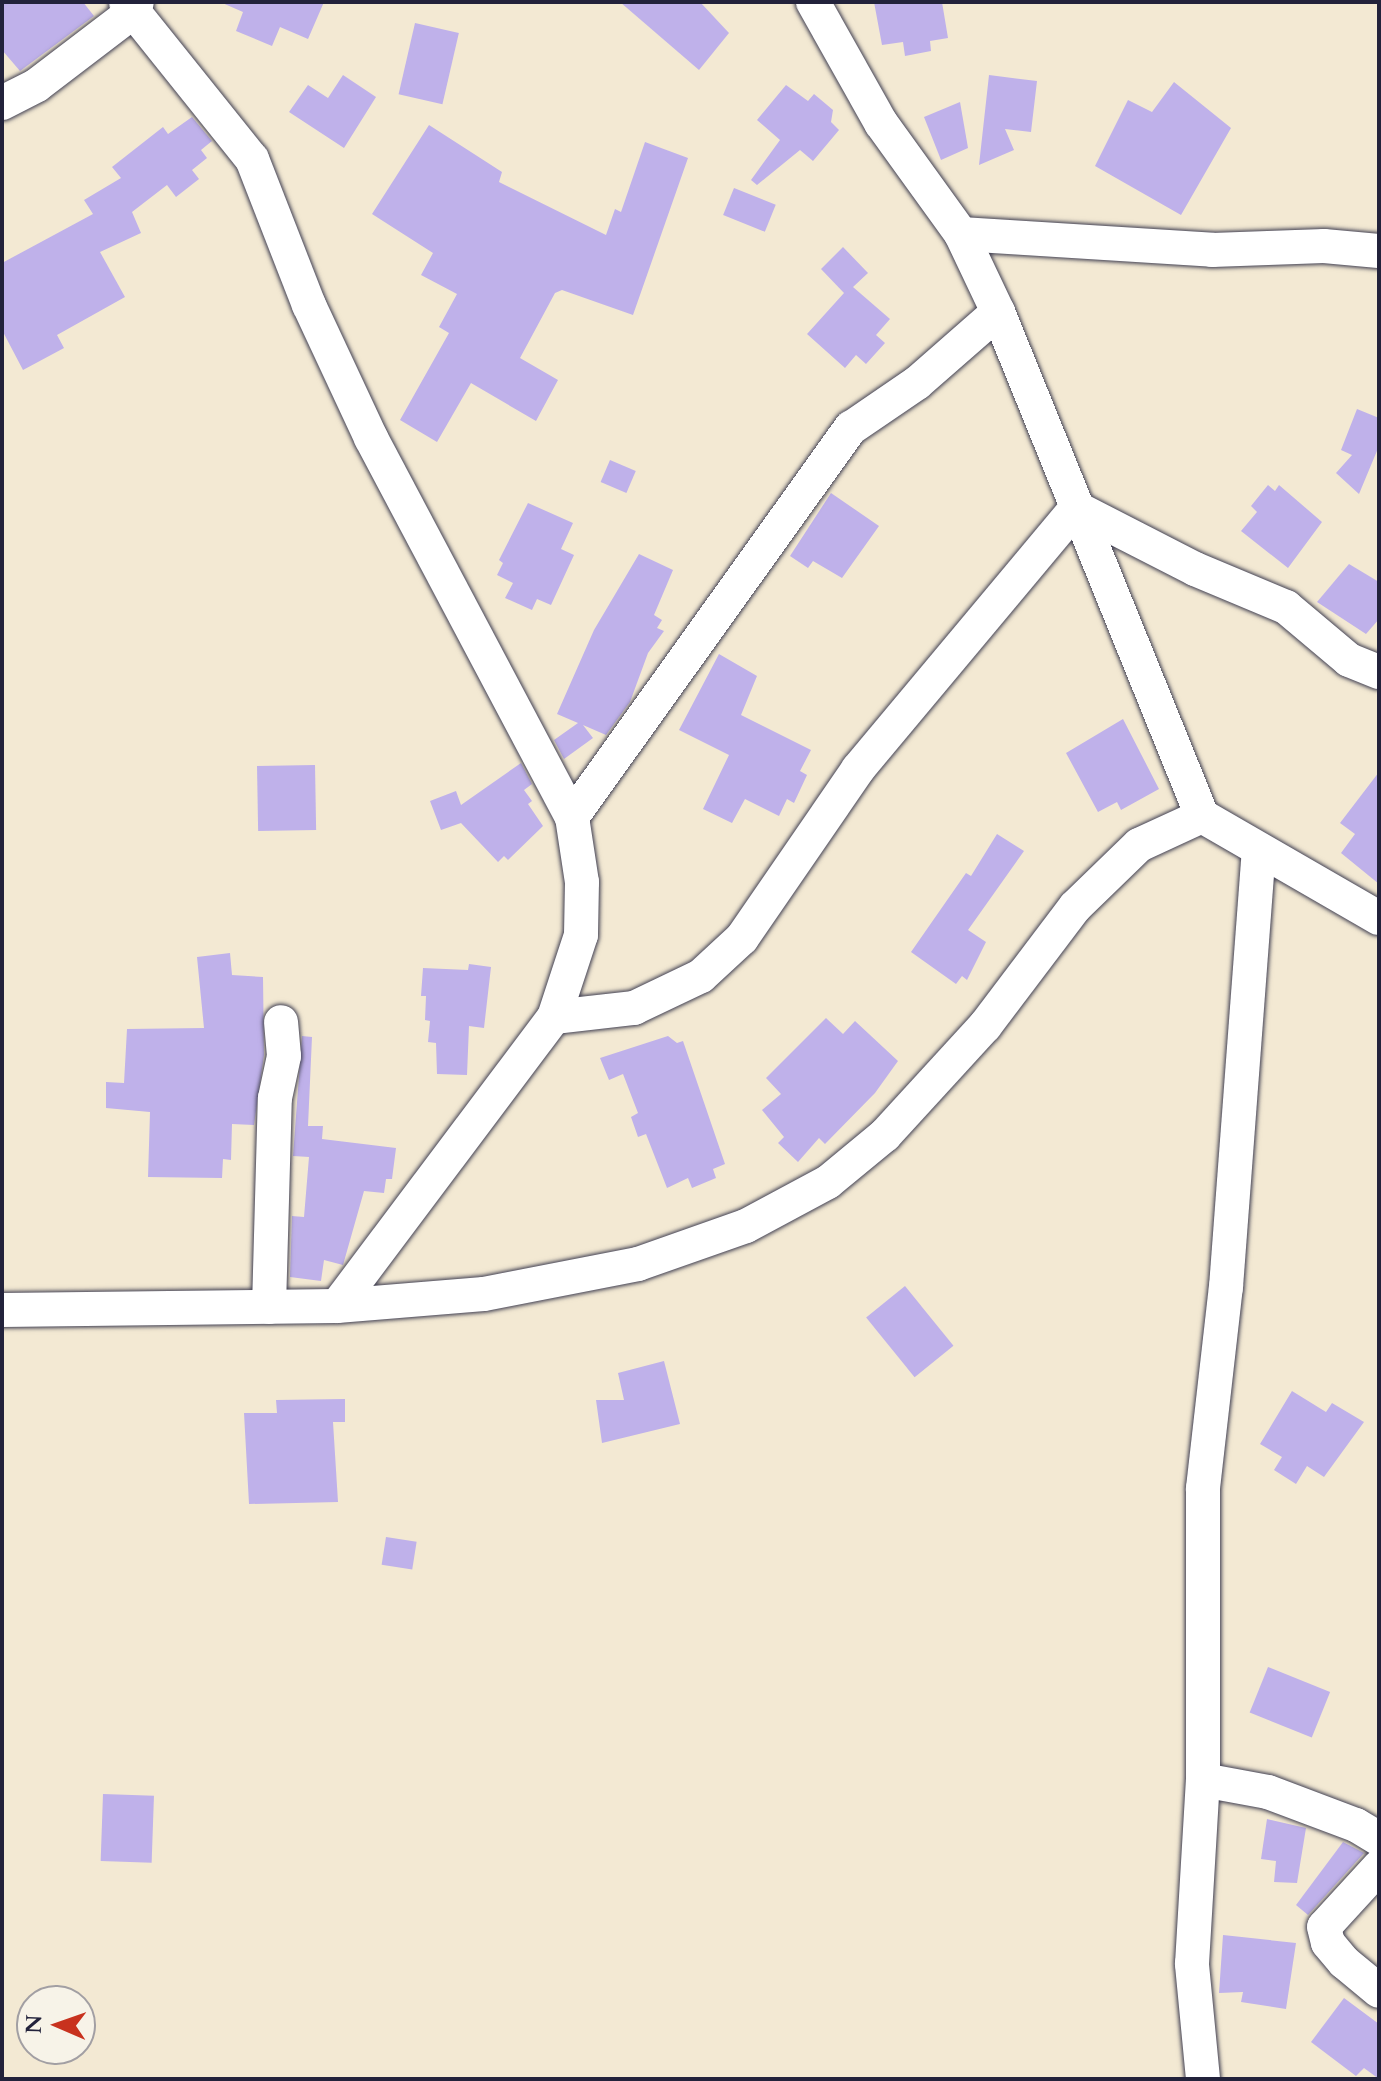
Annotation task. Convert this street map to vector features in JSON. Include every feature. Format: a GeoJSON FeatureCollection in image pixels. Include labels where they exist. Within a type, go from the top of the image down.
{"type":"FeatureCollection","features":[{"type":"Feature","properties":{"kind":"street"},"geometry":{"type":"LineString","coordinates":[[813,2],[881,123],[961,234],[998,312],[1202,816],[1379,918]]}},
{"type":"Feature","properties":{"kind":"street"},"geometry":{"type":"LineString","coordinates":[[2,103],[37,85],[132,5],[252,159],[309,305],[371,438],[572,817],[582,882],[581,935],[554,1017],[337,1306]]}},
{"type":"Feature","properties":{"kind":"street"},"geometry":{"type":"LineString","coordinates":[[961,234],[1212,250],[1324,246],[1379,251]]}},
{"type":"Feature","properties":{"kind":"street"},"geometry":{"type":"LineString","coordinates":[[572,817],[851,428],[917,383],[998,312]]}},
{"type":"Feature","properties":{"kind":"street"},"geometry":{"type":"LineString","coordinates":[[554,1017],[634,1008],[701,976],[742,938],[858,769],[1076,508]]}},
{"type":"Feature","properties":{"kind":"street"},"geometry":{"type":"LineString","coordinates":[[1076,508],[1195,569],[1286,607],[1349,660],[1379,672]]}},
{"type":"Feature","properties":{"kind":"street"},"geometry":{"type":"LineString","coordinates":[[2,1310],[337,1306],[484,1294],[638,1264],[746,1226],[828,1182],[895,1124],[985,1026],[1075,907],[1139,845],[1202,816]]}},
{"type":"Feature","properties":{"kind":"street"},"geometry":{"type":"LineString","coordinates":[[1203,2079],[1192,1964],[1203,1780],[1203,1488],[1226,1287],[1259,851]]}},
{"type":"Feature","properties":{"kind":"street"},"geometry":{"type":"LineString","coordinates":[[269,1307],[275,1098],[284,1056],[281,1022]]}},
{"type":"Feature","properties":{"kind":"street"},"geometry":{"type":"LineString","coordinates":[[1203,1780],[1268,1792],[1379,1839]]}},
{"type":"Feature","properties":{"kind":"street"},"geometry":{"type":"LineString","coordinates":[[1379,1867],[1324,1927],[1328,1943],[1344,1962],[1379,1991]]}},
{"type":"Feature","properties":{"kind":"building"},"geometry":{"type":"Polygon","coordinates":[[[2,2],[83,2],[94,16],[20,71],[2,50],[2,2]]]}},
{"type":"Feature","properties":{"kind":"building"},"geometry":{"type":"Polygon","coordinates":[[[220,2],[324,2],[308,39],[280,27],[272,46],[236,31],[243,12],[220,2]]]}},
{"type":"Feature","properties":{"kind":"building"},"geometry":{"type":"Polygon","coordinates":[[[620,2],[700,2],[729,33],[699,70],[620,2]]]}},
{"type":"Feature","properties":{"kind":"building"},"geometry":{"type":"Polygon","coordinates":[[[874,2],[942,2],[948,38],[930,41],[931,51],[905,56],[903,42],[882,45],[874,2]]]}},
{"type":"Feature","properties":{"kind":"building"},"geometry":{"type":"Polygon","coordinates":[[[415,23],[459,33],[442,104],[399,94],[415,23]]]}},
{"type":"Feature","properties":{"kind":"building"},"geometry":{"type":"Polygon","coordinates":[[[343,75],[376,97],[344,148],[289,112],[308,85],[328,98],[343,75]]]}},
{"type":"Feature","properties":{"kind":"building"},"geometry":{"type":"Polygon","coordinates":[[[989,75],[1037,81],[1031,132],[1005,129],[1014,150],[979,165],[989,75]]]}},
{"type":"Feature","properties":{"kind":"building"},"geometry":{"type":"Polygon","coordinates":[[[1174,82],[1231,128],[1181,215],[1095,166],[1128,100],[1152,112],[1174,82]]]}},
{"type":"Feature","properties":{"kind":"building"},"geometry":{"type":"Polygon","coordinates":[[[786,85],[808,101],[814,94],[833,110],[831,122],[839,130],[813,161],[800,150],[757,185],[751,180],[780,140],[757,120],[786,85]]]}},
{"type":"Feature","properties":{"kind":"building"},"geometry":{"type":"Polygon","coordinates":[[[960,102],[968,148],[941,160],[924,117],[960,102]]]}},
{"type":"Feature","properties":{"kind":"building"},"geometry":{"type":"Polygon","coordinates":[[[192,117],[212,141],[201,150],[207,158],[192,170],[199,179],[176,197],[167,185],[132,212],[141,233],[100,252],[125,297],[57,335],[64,348],[23,370],[2,330],[2,263],[93,214],[84,200],[121,178],[112,167],[163,127],[168,134],[192,117]]]}},
{"type":"Feature","properties":{"kind":"building"},"geometry":{"type":"Polygon","coordinates":[[[429,125],[502,172],[499,182],[606,235],[615,209],[621,212],[645,142],[688,158],[633,315],[562,290],[555,293],[520,358],[558,380],[536,421],[471,383],[437,442],[400,420],[449,333],[439,327],[457,294],[421,275],[433,253],[372,214],[429,125]]]}},
{"type":"Feature","properties":{"kind":"building"},"geometry":{"type":"Polygon","coordinates":[[[734,188],[776,205],[765,232],[723,215],[734,188]]]}},
{"type":"Feature","properties":{"kind":"building"},"geometry":{"type":"Polygon","coordinates":[[[843,247],[868,273],[853,287],[890,319],[876,335],[885,343],[866,364],[856,355],[845,368],[807,334],[844,293],[821,269],[843,247]]]}},
{"type":"Feature","properties":{"kind":"building"},"geometry":{"type":"Polygon","coordinates":[[[1357,409],[1379,418],[1379,446],[1359,494],[1336,473],[1352,455],[1341,450],[1357,409]]]}},
{"type":"Feature","properties":{"kind":"building"},"geometry":{"type":"Polygon","coordinates":[[[610,460],[636,471],[626,493],[601,482],[610,460]]]}},
{"type":"Feature","properties":{"kind":"building"},"geometry":{"type":"Polygon","coordinates":[[[1268,485],[1275,491],[1279,485],[1322,522],[1288,568],[1241,531],[1257,512],[1251,506],[1268,485]]]}},
{"type":"Feature","properties":{"kind":"building"},"geometry":{"type":"Polygon","coordinates":[[[831,493],[879,526],[842,578],[813,561],[808,568],[790,556],[831,493]]]}},
{"type":"Feature","properties":{"kind":"building"},"geometry":{"type":"Polygon","coordinates":[[[528,503],[573,523],[561,549],[574,555],[551,605],[537,599],[532,610],[505,598],[513,583],[497,575],[503,563],[499,560],[528,503]]]}},
{"type":"Feature","properties":{"kind":"building"},"geometry":{"type":"Polygon","coordinates":[[[639,554],[673,570],[654,615],[662,620],[657,628],[664,631],[648,653],[630,702],[606,735],[583,725],[593,738],[564,759],[554,740],[578,723],[557,714],[594,630],[639,554]]]}},
{"type":"Feature","properties":{"kind":"building"},"geometry":{"type":"Polygon","coordinates":[[[1349,564],[1379,582],[1379,619],[1366,634],[1317,602],[1349,564]]]}},
{"type":"Feature","properties":{"kind":"building"},"geometry":{"type":"Polygon","coordinates":[[[719,654],[757,676],[741,715],[811,750],[800,771],[807,775],[794,803],[787,799],[779,816],[745,799],[732,823],[703,809],[729,755],[679,730],[719,654]]]}},
{"type":"Feature","properties":{"kind":"building"},"geometry":{"type":"Polygon","coordinates":[[[1123,719],[1159,789],[1121,810],[1117,802],[1098,812],[1066,753],[1123,719]]]}},
{"type":"Feature","properties":{"kind":"building"},"geometry":{"type":"Polygon","coordinates":[[[521,763],[532,784],[524,790],[532,801],[528,804],[543,826],[508,860],[504,856],[498,862],[461,823],[441,830],[430,801],[456,791],[461,805],[521,763]]]}},
{"type":"Feature","properties":{"kind":"building"},"geometry":{"type":"Polygon","coordinates":[[[315,765],[316,830],[258,831],[257,766],[315,765]]]}},
{"type":"Feature","properties":{"kind":"building"},"geometry":{"type":"Polygon","coordinates":[[[1379,772],[1379,884],[1341,853],[1355,834],[1340,823],[1379,772]]]}},
{"type":"Feature","properties":{"kind":"building"},"geometry":{"type":"Polygon","coordinates":[[[997,834],[1024,851],[968,930],[986,942],[967,980],[962,976],[956,984],[911,952],[966,873],[971,876],[997,834]]]}},
{"type":"Feature","properties":{"kind":"building"},"geometry":{"type":"Polygon","coordinates":[[[230,953],[232,975],[263,977],[264,1055],[254,1125],[232,1124],[231,1160],[223,1159],[222,1178],[148,1177],[150,1112],[106,1108],[106,1082],[124,1083],[127,1029],[204,1028],[197,957],[230,953]]]}},
{"type":"Feature","properties":{"kind":"building"},"geometry":{"type":"Polygon","coordinates":[[[469,964],[491,967],[484,1028],[469,1026],[467,1075],[437,1074],[436,1043],[428,1042],[430,1021],[425,1020],[426,996],[421,996],[423,968],[468,970],[469,964]]]}},
{"type":"Feature","properties":{"kind":"building"},"geometry":{"type":"Polygon","coordinates":[[[826,1018],[843,1034],[855,1021],[898,1061],[875,1093],[825,1144],[819,1138],[798,1162],[778,1143],[784,1137],[762,1110],[781,1094],[766,1078],[826,1018]]]}},
{"type":"Feature","properties":{"kind":"building"},"geometry":{"type":"Polygon","coordinates":[[[302,1036],[312,1037],[308,1126],[323,1126],[322,1139],[396,1148],[392,1179],[386,1179],[384,1193],[364,1191],[343,1265],[324,1260],[321,1281],[290,1277],[292,1216],[304,1217],[309,1157],[293,1156],[302,1036]]]}},
{"type":"Feature","properties":{"kind":"building"},"geometry":{"type":"Polygon","coordinates":[[[668,1036],[677,1043],[683,1041],[725,1164],[713,1169],[716,1178],[692,1188],[688,1178],[667,1188],[646,1134],[638,1137],[631,1117],[638,1113],[623,1074],[609,1080],[600,1058],[668,1036]]]}},
{"type":"Feature","properties":{"kind":"building"},"geometry":{"type":"Polygon","coordinates":[[[905,1286],[953,1346],[915,1377],[866,1317],[905,1286]]]}},
{"type":"Feature","properties":{"kind":"building"},"geometry":{"type":"Polygon","coordinates":[[[664,1361],[680,1424],[602,1443],[596,1400],[624,1400],[618,1373],[664,1361]]]}},
{"type":"Feature","properties":{"kind":"building"},"geometry":{"type":"Polygon","coordinates":[[[1292,1391],[1326,1412],[1332,1403],[1364,1422],[1324,1477],[1307,1466],[1296,1484],[1274,1470],[1282,1457],[1260,1444],[1292,1391]]]}},
{"type":"Feature","properties":{"kind":"building"},"geometry":{"type":"Polygon","coordinates":[[[345,1399],[345,1422],[333,1422],[338,1502],[249,1504],[244,1413],[277,1413],[276,1400],[345,1399]]]}},
{"type":"Feature","properties":{"kind":"building"},"geometry":{"type":"Polygon","coordinates":[[[386,1537],[417,1542],[412,1570],[382,1565],[386,1537]]]}},
{"type":"Feature","properties":{"kind":"building"},"geometry":{"type":"Polygon","coordinates":[[[1268,1667],[1330,1692],[1312,1738],[1250,1712],[1268,1667]]]}},
{"type":"Feature","properties":{"kind":"building"},"geometry":{"type":"Polygon","coordinates":[[[103,1794],[154,1796],[152,1863],[101,1861],[103,1794]]]}},
{"type":"Feature","properties":{"kind":"building"},"geometry":{"type":"Polygon","coordinates":[[[1267,1819],[1306,1828],[1297,1883],[1274,1882],[1276,1861],[1261,1859],[1267,1819]]]}},
{"type":"Feature","properties":{"kind":"building"},"geometry":{"type":"Polygon","coordinates":[[[1343,1842],[1364,1853],[1308,1915],[1296,1905],[1343,1842]]]}},
{"type":"Feature","properties":{"kind":"building"},"geometry":{"type":"Polygon","coordinates":[[[1223,1935],[1296,1943],[1286,2009],[1241,2002],[1243,1992],[1219,1993],[1223,1935]]]}},
{"type":"Feature","properties":{"kind":"building"},"geometry":{"type":"Polygon","coordinates":[[[1344,1998],[1379,2024],[1379,2079],[1364,2068],[1356,2076],[1311,2042],[1344,1998]]]}}]}
